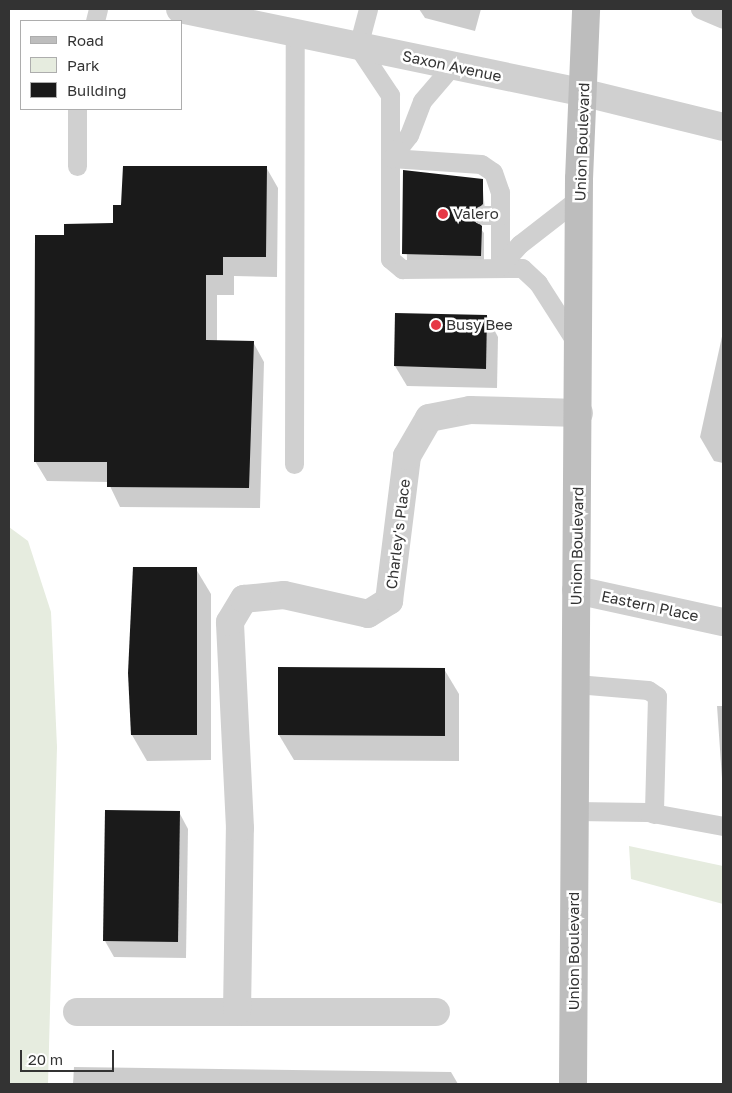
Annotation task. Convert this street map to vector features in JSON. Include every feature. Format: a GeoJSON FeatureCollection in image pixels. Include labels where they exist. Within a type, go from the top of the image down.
{"type":"FeatureCollection","features":[{"type":"Feature","properties":{"kind":"main road","name":"Union Boulevard"},"geometry":{"type":"LineString","coordinates":[[573,1084],[576,590],[581,349],[579,198],[585,93],[586,9]]}},
{"type":"Feature","properties":{"kind":"street","name":"Saxon Avenue"},"geometry":{"type":"LineString","coordinates":[[185,9],[219,13],[295,34],[585,93],[723,127]]}},
{"type":"Feature","properties":{"kind":"street","name":"Charley's Place"},"geometry":{"type":"LineString","coordinates":[[237,1012],[240,828],[231,678],[230,622],[244,599],[284,595],[368,614],[389,602],[407,456],[428,418],[470,410],[579,412]]}},
{"type":"Feature","properties":{"kind":"street","name":"Eastern Place"},"geometry":{"type":"LineString","coordinates":[[576,590],[723,622]]}},
{"type":"Feature","properties":{"kind":"street"},"geometry":{"type":"LineString","coordinates":[[77,1012],[436,1012]]}},
{"type":"Feature","properties":{"kind":"lane"},"geometry":{"type":"LineString","coordinates":[[368,9],[358,47],[390,95],[391,158],[397,216],[390,259],[402,269],[500,266],[522,268],[538,283],[581,349]]}},
{"type":"Feature","properties":{"kind":"lane"},"geometry":{"type":"LineString","coordinates":[[700,9],[723,19]]}},
{"type":"Feature","properties":{"kind":"lane"},"geometry":{"type":"LineString","coordinates":[[294,464],[295,34]]}},
{"type":"Feature","properties":{"kind":"lane"},"geometry":{"type":"LineString","coordinates":[[391,158],[409,135],[422,101],[452,66]]}},
{"type":"Feature","properties":{"kind":"lane"},"geometry":{"type":"LineString","coordinates":[[77,110],[77,166]]}},
{"type":"Feature","properties":{"kind":"lane"},"geometry":{"type":"LineString","coordinates":[[391,158],[481,164],[493,172],[500,192],[491,215],[500,266]]}},
{"type":"Feature","properties":{"kind":"lane"},"geometry":{"type":"LineString","coordinates":[[500,266],[520,244],[579,198]]}},
{"type":"Feature","properties":{"kind":"lane"},"geometry":{"type":"LineString","coordinates":[[576,684],[648,690],[657,696],[654,814]]}},
{"type":"Feature","properties":{"kind":"lane"},"geometry":{"type":"LineString","coordinates":[[575,811],[654,814],[723,826]]}},
{"type":"Feature","properties":{"kind":"green space"},"geometry":{"type":"Polygon","coordinates":[[[9,527],[28,541],[51,612],[57,747],[48,1084],[9,1084],[9,527]]]}},
{"type":"Feature","properties":{"kind":"green space"},"geometry":{"type":"Polygon","coordinates":[[[629,846],[723,866],[723,904],[631,879],[629,846]]]}},
{"type":"Feature","properties":{"kind":"building"},"geometry":{"type":"Polygon","coordinates":[[[123,166],[267,166],[266,257],[223,257],[223,275],[206,275],[206,340],[254,341],[249,488],[107,487],[107,462],[34,462],[35,235],[64,235],[64,224],[113,223],[113,205],[121,205],[123,166]]]}},
{"type":"Feature","properties":{"kind":"building"},"geometry":{"type":"Polygon","coordinates":[[[403,170],[483,179],[483,204],[471,215],[482,226],[481,256],[402,254],[403,170]]]}},
{"type":"Feature","properties":{"kind":"building"},"geometry":{"type":"Polygon","coordinates":[[[395,313],[487,315],[486,369],[394,366],[395,313]]]}},
{"type":"Feature","properties":{"kind":"building"},"geometry":{"type":"Polygon","coordinates":[[[133,567],[197,567],[197,735],[131,735],[128,673],[133,567]]]}},
{"type":"Feature","properties":{"kind":"building"},"geometry":{"type":"Polygon","coordinates":[[[278,667],[445,668],[445,736],[278,735],[278,667]]]}},
{"type":"Feature","properties":{"kind":"building"},"geometry":{"type":"Polygon","coordinates":[[[105,810],[180,811],[178,942],[103,941],[105,810]]]}},
{"type":"Feature","properties":{"kind":"place","name":"Valero"},"geometry":{"type":"Point","coordinates":[443,214]}},
{"type":"Feature","properties":{"kind":"place","name":"Busy Bee"},"geometry":{"type":"Point","coordinates":[436,325]}}]}
